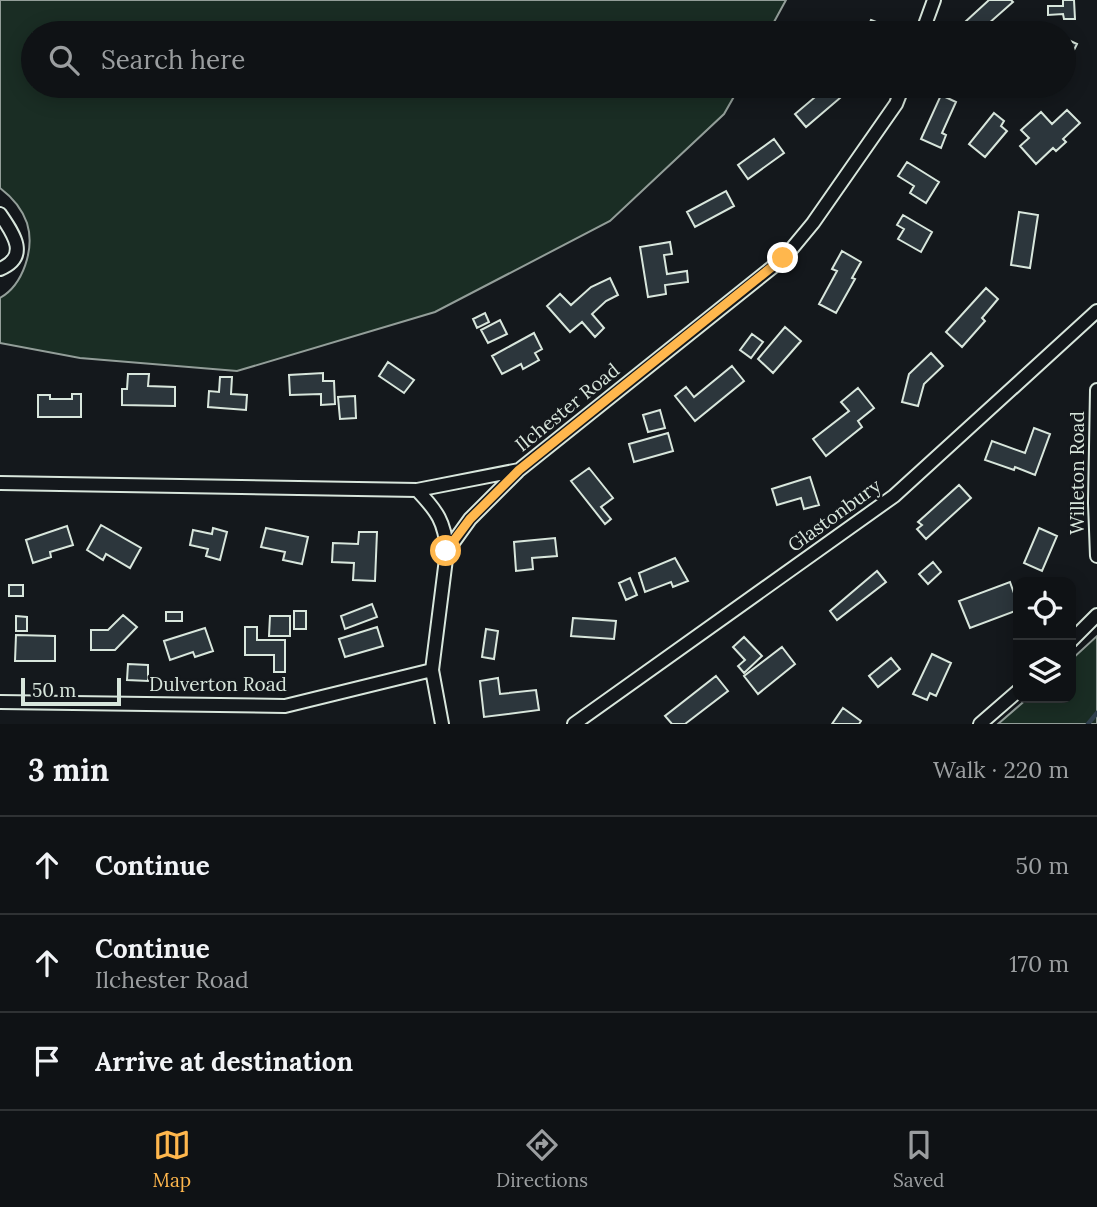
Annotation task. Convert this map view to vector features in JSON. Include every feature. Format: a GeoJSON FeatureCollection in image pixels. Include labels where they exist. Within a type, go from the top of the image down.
{"type":"FeatureCollection","features":[{"type":"Feature","properties":{"kind":"street"},"geometry":{"type":"LineString","coordinates":[[926,21],[934,0]]}},
{"type":"Feature","properties":{"kind":"street","name":"Ilchester Road"},"geometry":{"type":"LineString","coordinates":[[0,484],[417,490],[519,470],[783,258],[813,223],[898,98]]}},
{"type":"Feature","properties":{"kind":"street"},"geometry":{"type":"LineString","coordinates":[[0,214],[18,244],[12,261],[0,269]]}},
{"type":"Feature","properties":{"kind":"street","name":"Glastonbury"},"geometry":{"type":"LineString","coordinates":[[574,724],[894,496],[1097,311]]}},
{"type":"Feature","properties":{"kind":"street","name":"Willeton Road"},"geometry":{"type":"LineString","coordinates":[[1097,390],[1097,556]]}},
{"type":"Feature","properties":{"kind":"street"},"geometry":{"type":"LineString","coordinates":[[446,551],[470,519],[519,470]]}},
{"type":"Feature","properties":{"kind":"street"},"geometry":{"type":"LineString","coordinates":[[417,490],[437,512],[443,524],[446,551],[432,670],[442,724]]}},
{"type":"Feature","properties":{"kind":"street"},"geometry":{"type":"LineString","coordinates":[[1072,640],[1097,615]]}},
{"type":"Feature","properties":{"kind":"street","name":"Dulverton Road"},"geometry":{"type":"LineString","coordinates":[[0,702],[285,706],[432,670]]}},
{"type":"Feature","properties":{"kind":"street"},"geometry":{"type":"LineString","coordinates":[[980,724],[1013,695]]}},
{"type":"Feature","properties":{"kind":"green space"},"geometry":{"type":"Polygon","coordinates":[[[0,0],[786,0],[775,21],[21,21],[21,98],[733,98],[724,114],[610,221],[435,312],[237,371],[80,358],[0,343],[0,298],[21,275],[28,255],[29,233],[22,213],[0,188],[0,0]]]}},
{"type":"Feature","properties":{"kind":"green space"},"geometry":{"type":"Polygon","coordinates":[[[1097,636],[1097,724],[998,724],[1022,703],[1076,703],[1076,655],[1097,636]]]}},
{"type":"Feature","properties":{"kind":"building"},"geometry":{"type":"Polygon","coordinates":[[[989,0],[1013,2],[991,21],[966,21],[989,0]]]}},
{"type":"Feature","properties":{"kind":"building"},"geometry":{"type":"Polygon","coordinates":[[[1063,0],[1074,0],[1075,19],[1064,19],[1063,14],[1048,15],[1048,6],[1063,6],[1063,0]]]}},
{"type":"Feature","properties":{"kind":"building"},"geometry":{"type":"Polygon","coordinates":[[[814,98],[840,98],[806,127],[795,114],[814,98]]]}},
{"type":"Feature","properties":{"kind":"building"},"geometry":{"type":"Polygon","coordinates":[[[940,98],[956,102],[942,133],[946,135],[941,148],[921,139],[940,98]]]}},
{"type":"Feature","properties":{"kind":"building"},"geometry":{"type":"Polygon","coordinates":[[[1067,110],[1080,123],[1063,139],[1066,142],[1056,151],[1053,148],[1036,164],[1020,146],[1029,138],[1021,130],[1041,112],[1052,124],[1067,110]]]}},
{"type":"Feature","properties":{"kind":"building"},"geometry":{"type":"Polygon","coordinates":[[[994,113],[1004,121],[1001,126],[1007,131],[985,157],[969,144],[994,113]]]}},
{"type":"Feature","properties":{"kind":"building"},"geometry":{"type":"Polygon","coordinates":[[[774,139],[784,153],[748,179],[738,165],[774,139]]]}},
{"type":"Feature","properties":{"kind":"building"},"geometry":{"type":"Polygon","coordinates":[[[907,162],[939,182],[926,203],[910,193],[914,186],[898,176],[907,162]]]}},
{"type":"Feature","properties":{"kind":"building"},"geometry":{"type":"Polygon","coordinates":[[[726,191],[734,206],[695,227],[687,212],[726,191]]]}},
{"type":"Feature","properties":{"kind":"building"},"geometry":{"type":"Polygon","coordinates":[[[1019,212],[1038,215],[1030,268],[1011,265],[1019,212]]]}},
{"type":"Feature","properties":{"kind":"building"},"geometry":{"type":"Polygon","coordinates":[[[903,215],[932,232],[921,252],[898,239],[904,229],[897,225],[903,215]]]}},
{"type":"Feature","properties":{"kind":"building"},"geometry":{"type":"Polygon","coordinates":[[[670,242],[672,254],[664,255],[667,274],[687,271],[688,282],[665,285],[666,294],[648,297],[640,247],[670,242]]]}},
{"type":"Feature","properties":{"kind":"building"},"geometry":{"type":"Polygon","coordinates":[[[842,251],[861,262],[836,313],[819,304],[837,271],[832,269],[842,251]]]}},
{"type":"Feature","properties":{"kind":"building"},"geometry":{"type":"Polygon","coordinates":[[[610,278],[618,295],[606,301],[592,314],[604,328],[595,337],[582,322],[570,332],[547,306],[560,294],[571,305],[591,287],[610,278]]]}},
{"type":"Feature","properties":{"kind":"building"},"geometry":{"type":"Polygon","coordinates":[[[986,288],[998,299],[982,318],[985,321],[962,347],[946,332],[986,288]]]}},
{"type":"Feature","properties":{"kind":"building"},"geometry":{"type":"Polygon","coordinates":[[[485,313],[489,322],[477,328],[473,319],[485,313]]]}},
{"type":"Feature","properties":{"kind":"building"},"geometry":{"type":"Polygon","coordinates":[[[500,320],[507,334],[488,343],[481,330],[500,320]]]}},
{"type":"Feature","properties":{"kind":"building"},"geometry":{"type":"Polygon","coordinates":[[[785,327],[801,341],[773,373],[758,359],[785,327]]]}},
{"type":"Feature","properties":{"kind":"building"},"geometry":{"type":"Polygon","coordinates":[[[534,333],[542,349],[535,353],[539,360],[523,369],[521,364],[502,374],[492,356],[534,333]]]}},
{"type":"Feature","properties":{"kind":"building"},"geometry":{"type":"Polygon","coordinates":[[[752,334],[763,342],[751,358],[740,350],[752,334]]]}},
{"type":"Feature","properties":{"kind":"building"},"geometry":{"type":"Polygon","coordinates":[[[931,353],[943,366],[924,384],[918,406],[902,402],[909,374],[931,353]]]}},
{"type":"Feature","properties":{"kind":"building"},"geometry":{"type":"Polygon","coordinates":[[[388,362],[414,380],[404,393],[379,376],[388,362]]]}},
{"type":"Feature","properties":{"kind":"building"},"geometry":{"type":"Polygon","coordinates":[[[732,366],[744,381],[695,421],[675,396],[686,387],[694,397],[732,366]]]}},
{"type":"Feature","properties":{"kind":"building"},"geometry":{"type":"Polygon","coordinates":[[[323,373],[323,381],[334,381],[335,404],[321,405],[321,394],[290,395],[289,375],[323,373]]]}},
{"type":"Feature","properties":{"kind":"building"},"geometry":{"type":"Polygon","coordinates":[[[128,374],[149,374],[148,386],[175,387],[175,406],[122,405],[122,389],[127,389],[128,374]]]}},
{"type":"Feature","properties":{"kind":"building"},"geometry":{"type":"Polygon","coordinates":[[[220,377],[232,377],[231,394],[247,395],[246,410],[208,407],[209,391],[219,392],[220,377]]]}},
{"type":"Feature","properties":{"kind":"building"},"geometry":{"type":"Polygon","coordinates":[[[858,388],[874,408],[858,421],[862,427],[826,456],[813,439],[849,411],[841,402],[858,388]]]}},
{"type":"Feature","properties":{"kind":"building"},"geometry":{"type":"Polygon","coordinates":[[[72,394],[81,394],[81,417],[38,417],[38,395],[50,395],[50,399],[72,399],[72,394]]]}},
{"type":"Feature","properties":{"kind":"building"},"geometry":{"type":"Polygon","coordinates":[[[355,396],[356,418],[340,419],[338,397],[355,396]]]}},
{"type":"Feature","properties":{"kind":"building"},"geometry":{"type":"Polygon","coordinates":[[[660,410],[665,428],[648,432],[643,415],[660,410]]]}},
{"type":"Feature","properties":{"kind":"building"},"geometry":{"type":"Polygon","coordinates":[[[1034,428],[1050,434],[1035,475],[985,460],[992,441],[1025,453],[1034,428]]]}},
{"type":"Feature","properties":{"kind":"building"},"geometry":{"type":"Polygon","coordinates":[[[668,433],[673,451],[634,462],[629,444],[668,433]]]}},
{"type":"Feature","properties":{"kind":"building"},"geometry":{"type":"Polygon","coordinates":[[[589,468],[613,498],[601,507],[611,519],[605,524],[571,481],[589,468]]]}},
{"type":"Feature","properties":{"kind":"building"},"geometry":{"type":"Polygon","coordinates":[[[810,477],[819,505],[804,509],[801,498],[777,505],[772,489],[810,477]]]}},
{"type":"Feature","properties":{"kind":"building"},"geometry":{"type":"Polygon","coordinates":[[[959,485],[971,498],[926,539],[917,529],[922,525],[918,522],[959,485]]]}},
{"type":"Feature","properties":{"kind":"building"},"geometry":{"type":"Polygon","coordinates":[[[101,525],[141,548],[130,568],[106,554],[103,560],[87,550],[101,525]]]}},
{"type":"Feature","properties":{"kind":"building"},"geometry":{"type":"Polygon","coordinates":[[[67,526],[73,545],[50,552],[51,557],[33,563],[26,540],[67,526]]]}},
{"type":"Feature","properties":{"kind":"building"},"geometry":{"type":"Polygon","coordinates":[[[213,528],[227,532],[220,560],[206,556],[208,549],[190,545],[193,530],[212,534],[213,528]]]}},
{"type":"Feature","properties":{"kind":"building"},"geometry":{"type":"Polygon","coordinates":[[[266,528],[308,537],[302,564],[283,560],[285,552],[261,547],[266,528]]]}},
{"type":"Feature","properties":{"kind":"building"},"geometry":{"type":"Polygon","coordinates":[[[1039,528],[1057,536],[1042,571],[1024,563],[1039,528]]]}},
{"type":"Feature","properties":{"kind":"building"},"geometry":{"type":"Polygon","coordinates":[[[359,532],[377,532],[375,581],[353,580],[354,563],[332,562],[333,543],[358,544],[359,532]]]}},
{"type":"Feature","properties":{"kind":"building"},"geometry":{"type":"Polygon","coordinates":[[[555,538],[557,556],[532,558],[533,569],[516,571],[514,542],[555,538]]]}},
{"type":"Feature","properties":{"kind":"building"},"geometry":{"type":"Polygon","coordinates":[[[675,558],[688,581],[673,587],[671,582],[645,592],[639,573],[675,558]]]}},
{"type":"Feature","properties":{"kind":"building"},"geometry":{"type":"Polygon","coordinates":[[[933,562],[941,572],[928,584],[919,574],[933,562]]]}},
{"type":"Feature","properties":{"kind":"building"},"geometry":{"type":"Polygon","coordinates":[[[877,571],[886,582],[837,620],[830,611],[877,571]]]}},
{"type":"Feature","properties":{"kind":"building"},"geometry":{"type":"Polygon","coordinates":[[[630,578],[637,595],[626,600],[619,583],[630,578]]]}},
{"type":"Feature","properties":{"kind":"building"},"geometry":{"type":"Polygon","coordinates":[[[1010,582],[1013,590],[1013,612],[970,628],[959,601],[1010,582]]]}},
{"type":"Feature","properties":{"kind":"building"},"geometry":{"type":"Polygon","coordinates":[[[9,585],[23,585],[23,596],[9,596],[9,585]]]}},
{"type":"Feature","properties":{"kind":"building"},"geometry":{"type":"Polygon","coordinates":[[[372,604],[377,617],[345,629],[341,616],[372,604]]]}},
{"type":"Feature","properties":{"kind":"building"},"geometry":{"type":"Polygon","coordinates":[[[294,611],[306,611],[306,629],[294,629],[294,611]]]}},
{"type":"Feature","properties":{"kind":"building"},"geometry":{"type":"Polygon","coordinates":[[[166,612],[182,612],[182,621],[166,621],[166,612]]]}},
{"type":"Feature","properties":{"kind":"building"},"geometry":{"type":"Polygon","coordinates":[[[123,615],[137,627],[115,650],[91,650],[91,630],[108,630],[123,615]]]}},
{"type":"Feature","properties":{"kind":"building"},"geometry":{"type":"Polygon","coordinates":[[[16,616],[27,617],[27,631],[16,631],[16,616]]]}},
{"type":"Feature","properties":{"kind":"building"},"geometry":{"type":"Polygon","coordinates":[[[270,616],[290,616],[290,636],[269,636],[270,616]]]}},
{"type":"Feature","properties":{"kind":"building"},"geometry":{"type":"Polygon","coordinates":[[[573,618],[616,621],[614,639],[571,636],[573,618]]]}},
{"type":"Feature","properties":{"kind":"building"},"geometry":{"type":"Polygon","coordinates":[[[245,627],[257,627],[257,640],[285,640],[285,672],[274,672],[274,655],[245,655],[245,627]]]}},
{"type":"Feature","properties":{"kind":"building"},"geometry":{"type":"Polygon","coordinates":[[[377,627],[383,646],[345,657],[339,639],[377,627]]]}},
{"type":"Feature","properties":{"kind":"building"},"geometry":{"type":"Polygon","coordinates":[[[205,628],[213,651],[195,657],[193,652],[170,660],[164,641],[205,628]]]}},
{"type":"Feature","properties":{"kind":"building"},"geometry":{"type":"Polygon","coordinates":[[[486,629],[498,631],[494,659],[482,657],[486,629]]]}},
{"type":"Feature","properties":{"kind":"building"},"geometry":{"type":"Polygon","coordinates":[[[16,635],[55,636],[55,661],[15,661],[16,635]]]}},
{"type":"Feature","properties":{"kind":"building"},"geometry":{"type":"Polygon","coordinates":[[[744,637],[762,656],[744,673],[738,666],[745,660],[733,647],[744,637]]]}},
{"type":"Feature","properties":{"kind":"building"},"geometry":{"type":"Polygon","coordinates":[[[782,647],[795,664],[758,694],[744,676],[782,647]]]}},
{"type":"Feature","properties":{"kind":"building"},"geometry":{"type":"Polygon","coordinates":[[[932,654],[951,663],[936,696],[930,693],[927,700],[913,694],[932,654]]]}},
{"type":"Feature","properties":{"kind":"building"},"geometry":{"type":"Polygon","coordinates":[[[891,658],[900,669],[878,687],[869,676],[891,658]]]}},
{"type":"Feature","properties":{"kind":"building"},"geometry":{"type":"Polygon","coordinates":[[[128,664],[148,665],[148,681],[127,680],[128,664]]]}},
{"type":"Feature","properties":{"kind":"building"},"geometry":{"type":"Polygon","coordinates":[[[716,676],[728,691],[685,724],[672,724],[665,716],[716,676]]]}},
{"type":"Feature","properties":{"kind":"building"},"geometry":{"type":"Polygon","coordinates":[[[498,678],[500,694],[536,690],[539,710],[484,717],[480,681],[498,678]]]}},
{"type":"Feature","properties":{"kind":"building"},"geometry":{"type":"Polygon","coordinates":[[[843,708],[861,721],[859,724],[832,724],[843,708]]]}},
{"type":"Feature","properties":{"kind":"waterway"},"geometry":{"type":"LineString","coordinates":[[1088,724],[1097,713]]}},
{"type":"Feature","properties":{"kind":"route"},"geometry":{"type":"LineString","coordinates":[[446,551],[470,519],[519,470],[783,258]]}}]}
